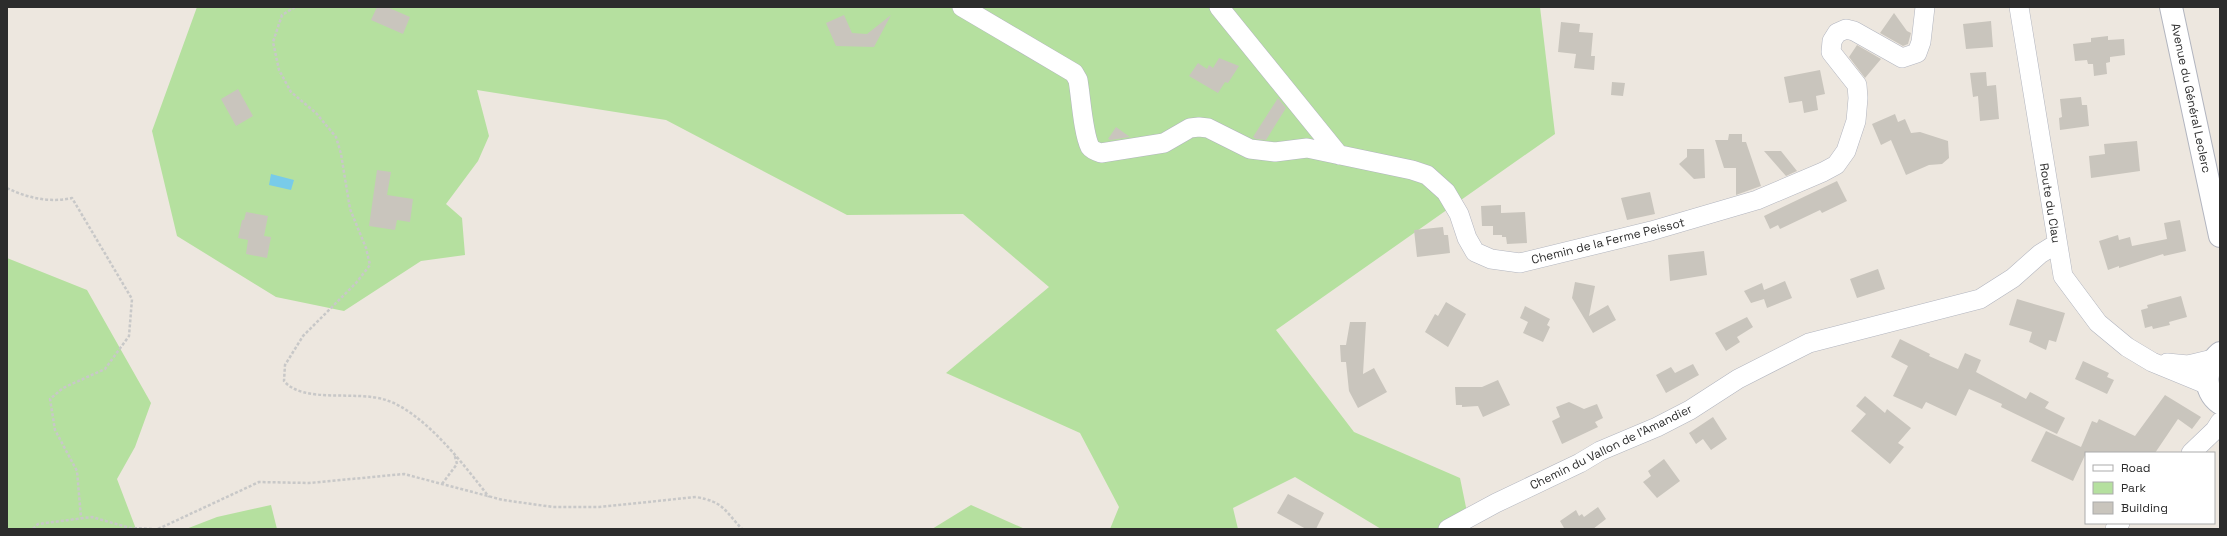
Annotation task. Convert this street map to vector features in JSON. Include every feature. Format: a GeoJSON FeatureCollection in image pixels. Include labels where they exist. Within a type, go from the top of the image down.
{"type":"FeatureCollection","features":[{"type":"Feature","properties":{"kind":"main road","name":"Avenue du Général Leclerc"},"geometry":{"type":"LineString","coordinates":[[2171,7],[2220,236]]}},
{"type":"Feature","properties":{"kind":"main road"},"geometry":{"type":"LineString","coordinates":[[2217,356],[2208,371],[2208,385],[2215,400],[2220,403]]}},
{"type":"Feature","properties":{"kind":"street","name":"Chemin de la Ferme Peissot"},"geometry":{"type":"LineString","coordinates":[[962,7],[1074,73],[1078,80],[1087,135],[1091,148],[1094,150],[1101,153],[1164,143],[1190,128],[1199,127],[1208,128],[1250,149],[1274,152],[1307,148],[1412,170],[1427,175],[1446,192],[1459,214],[1467,238],[1475,252],[1491,259],[1520,263],[1579,250],[1757,200],[1836,165],[1846,151],[1856,121],[1858,98],[1857,85],[1831,52],[1832,41],[1837,32],[1846,29],[1854,31],[1902,58],[1916,53],[1921,42],[1925,7]]}},
{"type":"Feature","properties":{"kind":"street"},"geometry":{"type":"LineString","coordinates":[[1219,7],[1230,17],[1339,155]]}},
{"type":"Feature","properties":{"kind":"street","name":"Route du Clau"},"geometry":{"type":"LineString","coordinates":[[2019,7],[2056,244],[2063,276],[2098,323],[2127,347],[2152,362],[2208,385]]}},
{"type":"Feature","properties":{"kind":"street","name":"Chemin du Vallon de l'Amandier"},"geometry":{"type":"LineString","coordinates":[[1448,529],[1496,502],[1580,464],[1600,451],[1657,427],[1690,410],[1738,379],[1810,343],[1980,299],[2013,278],[2040,254],[2056,244]]}},
{"type":"Feature","properties":{"kind":"street","name":"Route du Clau"},"geometry":{"type":"LineString","coordinates":[[2152,362],[2188,365],[2217,356]]}},
{"type":"Feature","properties":{"kind":"street"},"geometry":{"type":"LineString","coordinates":[[2192,452],[2215,430],[2220,422]]}},
{"type":"Feature","properties":{"kind":"path"},"geometry":{"type":"LineString","coordinates":[[295,7],[282,15],[273,42],[279,70],[291,92],[316,113],[336,137],[341,154],[350,209],[366,248],[370,265],[356,283],[303,336],[285,365],[284,381],[290,389],[304,393],[346,394],[386,400],[406,412],[426,427],[454,453],[490,496]]}},
{"type":"Feature","properties":{"kind":"path"},"geometry":{"type":"LineString","coordinates":[[7,188],[16,193],[46,200],[72,198],[132,299],[129,336],[105,369],[63,388],[50,399],[55,430],[76,471],[81,518]]}},
{"type":"Feature","properties":{"kind":"path"},"geometry":{"type":"LineString","coordinates":[[442,484],[457,464],[454,453]]}},
{"type":"Feature","properties":{"kind":"path"},"geometry":{"type":"LineString","coordinates":[[158,529],[259,482],[309,483],[404,474],[490,496],[561,507],[599,507],[696,497],[711,500],[723,506],[731,518],[742,529]]}},
{"type":"Feature","properties":{"kind":"path"},"geometry":{"type":"LineString","coordinates":[[33,529],[38,524],[92,517],[130,528],[154,529]]}},
{"type":"Feature","properties":{"kind":"green space"},"geometry":{"type":"Polygon","coordinates":[[[197,7],[1540,7],[1555,134],[1276,330],[1354,432],[1460,478],[1468,517],[1435,529],[1381,529],[1295,477],[1233,508],[1238,529],[1110,529],[1119,507],[1080,433],[946,373],[1049,287],[963,214],[847,215],[666,120],[477,90],[489,136],[478,161],[446,204],[462,218],[465,255],[421,261],[344,311],[276,297],[177,236],[152,131],[197,7]]]}},
{"type":"Feature","properties":{"kind":"green space"},"geometry":{"type":"Polygon","coordinates":[[[7,258],[87,290],[151,403],[135,447],[117,479],[136,529],[7,529],[7,258]]]}},
{"type":"Feature","properties":{"kind":"green space"},"geometry":{"type":"Polygon","coordinates":[[[271,505],[277,529],[186,529],[217,517],[271,505]]]}},
{"type":"Feature","properties":{"kind":"green space"},"geometry":{"type":"Polygon","coordinates":[[[971,505],[1025,529],[932,529],[971,505]]]}},
{"type":"Feature","properties":{"kind":"water"},"geometry":{"type":"Polygon","coordinates":[[[271,174],[294,180],[291,190],[269,185],[271,174]]]}},
{"type":"Feature","properties":{"kind":"building"},"geometry":{"type":"Polygon","coordinates":[[[377,7],[387,7],[410,17],[403,34],[371,20],[377,7]]]}},
{"type":"Feature","properties":{"kind":"building"},"geometry":{"type":"Polygon","coordinates":[[[1894,13],[1907,31],[1911,33],[1908,44],[1903,46],[1880,33],[1894,13]]]}},
{"type":"Feature","properties":{"kind":"building"},"geometry":{"type":"Polygon","coordinates":[[[844,15],[852,33],[867,34],[891,15],[874,47],[836,46],[826,23],[844,15]]]}},
{"type":"Feature","properties":{"kind":"building"},"geometry":{"type":"Polygon","coordinates":[[[1991,21],[1993,47],[1966,49],[1963,24],[1991,21]]]}},
{"type":"Feature","properties":{"kind":"building"},"geometry":{"type":"Polygon","coordinates":[[[1561,22],[1580,24],[1579,32],[1593,33],[1591,56],[1595,56],[1594,70],[1574,68],[1576,54],[1558,52],[1561,22]]]}},
{"type":"Feature","properties":{"kind":"building"},"geometry":{"type":"Polygon","coordinates":[[[2108,36],[2108,40],[2124,39],[2125,55],[2110,57],[2110,62],[2106,63],[2107,74],[2094,76],[2093,64],[2088,64],[2087,60],[2075,61],[2073,44],[2091,42],[2091,38],[2108,36]]]}},
{"type":"Feature","properties":{"kind":"building"},"geometry":{"type":"Polygon","coordinates":[[[1857,45],[1881,59],[1865,78],[1849,57],[1857,45]]]}},
{"type":"Feature","properties":{"kind":"building"},"geometry":{"type":"Polygon","coordinates":[[[1219,58],[1239,66],[1228,83],[1225,82],[1218,93],[1189,76],[1198,63],[1207,69],[1209,65],[1213,68],[1219,58]]]}},
{"type":"Feature","properties":{"kind":"building"},"geometry":{"type":"Polygon","coordinates":[[[1820,70],[1825,94],[1816,96],[1818,110],[1804,113],[1802,101],[1789,103],[1784,77],[1820,70]]]}},
{"type":"Feature","properties":{"kind":"building"},"geometry":{"type":"Polygon","coordinates":[[[1986,72],[1987,86],[1996,85],[1999,119],[1980,121],[1978,96],[1973,97],[1970,73],[1986,72]]]}},
{"type":"Feature","properties":{"kind":"building"},"geometry":{"type":"Polygon","coordinates":[[[1612,82],[1625,83],[1623,96],[1611,95],[1612,82]]]}},
{"type":"Feature","properties":{"kind":"building"},"geometry":{"type":"Polygon","coordinates":[[[238,89],[253,116],[236,126],[221,99],[238,89]]]}},
{"type":"Feature","properties":{"kind":"building"},"geometry":{"type":"Polygon","coordinates":[[[2081,97],[2082,105],[2087,105],[2089,126],[2060,130],[2059,118],[2062,117],[2060,99],[2081,97]]]}},
{"type":"Feature","properties":{"kind":"building"},"geometry":{"type":"Polygon","coordinates":[[[1278,98],[1286,108],[1266,140],[1256,139],[1253,137],[1278,98]]]}},
{"type":"Feature","properties":{"kind":"building"},"geometry":{"type":"Polygon","coordinates":[[[1895,114],[1898,122],[1905,119],[1911,133],[1920,132],[1948,141],[1949,158],[1942,164],[1929,165],[1906,175],[1891,140],[1881,145],[1872,124],[1895,114]]]}},
{"type":"Feature","properties":{"kind":"building"},"geometry":{"type":"Polygon","coordinates":[[[1116,127],[1130,137],[1111,140],[1108,139],[1116,127]]]}},
{"type":"Feature","properties":{"kind":"building"},"geometry":{"type":"Polygon","coordinates":[[[1729,134],[1742,134],[1742,142],[1746,142],[1761,186],[1736,195],[1736,168],[1724,168],[1715,140],[1728,140],[1729,134]]]}},
{"type":"Feature","properties":{"kind":"building"},"geometry":{"type":"Polygon","coordinates":[[[2137,141],[2140,171],[2091,178],[2089,156],[2105,154],[2104,144],[2137,141]]]}},
{"type":"Feature","properties":{"kind":"building"},"geometry":{"type":"Polygon","coordinates":[[[1687,149],[1704,149],[1705,178],[1694,179],[1679,164],[1687,157],[1687,149]]]}},
{"type":"Feature","properties":{"kind":"building"},"geometry":{"type":"Polygon","coordinates":[[[1764,151],[1781,151],[1797,171],[1786,176],[1764,151]]]}},
{"type":"Feature","properties":{"kind":"building"},"geometry":{"type":"Polygon","coordinates":[[[377,170],[391,172],[387,195],[413,199],[410,222],[397,220],[395,230],[369,226],[377,170]]]}},
{"type":"Feature","properties":{"kind":"building"},"geometry":{"type":"Polygon","coordinates":[[[1837,181],[1847,201],[1822,213],[1820,210],[1780,229],[1778,225],[1770,229],[1764,216],[1837,181]]]}},
{"type":"Feature","properties":{"kind":"building"},"geometry":{"type":"Polygon","coordinates":[[[1650,192],[1655,214],[1627,220],[1621,198],[1650,192]]]}},
{"type":"Feature","properties":{"kind":"building"},"geometry":{"type":"Polygon","coordinates":[[[1501,205],[1501,213],[1525,212],[1527,243],[1507,244],[1506,237],[1502,237],[1502,235],[1493,235],[1493,226],[1482,226],[1481,206],[1501,205]]]}},
{"type":"Feature","properties":{"kind":"building"},"geometry":{"type":"Polygon","coordinates":[[[246,212],[268,216],[264,236],[271,237],[267,258],[246,254],[248,240],[238,238],[242,220],[244,220],[246,212]]]}},
{"type":"Feature","properties":{"kind":"building"},"geometry":{"type":"Polygon","coordinates":[[[2180,220],[2186,251],[2164,256],[2163,254],[2108,270],[2099,241],[2118,235],[2119,240],[2130,237],[2132,246],[2167,239],[2164,223],[2180,220]]]}},
{"type":"Feature","properties":{"kind":"building"},"geometry":{"type":"Polygon","coordinates":[[[1443,227],[1444,235],[1448,235],[1450,253],[1417,257],[1414,230],[1443,227]]]}},
{"type":"Feature","properties":{"kind":"building"},"geometry":{"type":"Polygon","coordinates":[[[1704,251],[1707,275],[1670,281],[1668,255],[1704,251]]]}},
{"type":"Feature","properties":{"kind":"building"},"geometry":{"type":"Polygon","coordinates":[[[1878,269],[1885,289],[1857,298],[1850,279],[1878,269]]]}},
{"type":"Feature","properties":{"kind":"building"},"geometry":{"type":"Polygon","coordinates":[[[1785,281],[1792,298],[1767,308],[1764,299],[1751,303],[1744,291],[1762,283],[1764,290],[1785,281]]]}},
{"type":"Feature","properties":{"kind":"building"},"geometry":{"type":"Polygon","coordinates":[[[1575,282],[1595,286],[1589,316],[1608,305],[1616,320],[1593,333],[1572,298],[1575,282]]]}},
{"type":"Feature","properties":{"kind":"building"},"geometry":{"type":"Polygon","coordinates":[[[2181,296],[2187,317],[2169,322],[2170,325],[2153,329],[2152,326],[2145,328],[2141,310],[2148,308],[2147,305],[2181,296]]]}},
{"type":"Feature","properties":{"kind":"building"},"geometry":{"type":"Polygon","coordinates":[[[2017,299],[2065,313],[2056,342],[2049,340],[2046,350],[2029,342],[2032,332],[2009,325],[2017,299]]]}},
{"type":"Feature","properties":{"kind":"building"},"geometry":{"type":"Polygon","coordinates":[[[1446,302],[1466,314],[1448,347],[1425,332],[1435,314],[1438,316],[1446,302]]]}},
{"type":"Feature","properties":{"kind":"building"},"geometry":{"type":"Polygon","coordinates":[[[1525,306],[1550,319],[1547,325],[1550,327],[1543,342],[1523,333],[1528,322],[1520,318],[1525,306]]]}},
{"type":"Feature","properties":{"kind":"building"},"geometry":{"type":"Polygon","coordinates":[[[1747,317],[1753,327],[1737,337],[1740,342],[1726,351],[1715,333],[1747,317]]]}},
{"type":"Feature","properties":{"kind":"building"},"geometry":{"type":"Polygon","coordinates":[[[1350,322],[1366,322],[1363,374],[1374,368],[1387,392],[1358,408],[1349,391],[1346,362],[1341,362],[1340,345],[1346,345],[1350,322]]]}},
{"type":"Feature","properties":{"kind":"building"},"geometry":{"type":"Polygon","coordinates":[[[1900,339],[1930,354],[1929,356],[1958,369],[1965,353],[1981,360],[1976,372],[2026,399],[2030,392],[2049,402],[2045,408],[2065,418],[2057,434],[2001,407],[2002,404],[1969,389],[1956,416],[1926,402],[1922,409],[1893,396],[1908,366],[1891,357],[1900,339]]]}},
{"type":"Feature","properties":{"kind":"building"},"geometry":{"type":"Polygon","coordinates":[[[2083,361],[2109,373],[2107,377],[2114,380],[2107,394],[2075,379],[2083,361]]]}},
{"type":"Feature","properties":{"kind":"building"},"geometry":{"type":"Polygon","coordinates":[[[1693,364],[1699,375],[1666,393],[1656,375],[1671,367],[1675,373],[1693,364]]]}},
{"type":"Feature","properties":{"kind":"building"},"geometry":{"type":"Polygon","coordinates":[[[1498,380],[1510,405],[1483,417],[1478,406],[1462,407],[1462,405],[1456,405],[1455,387],[1482,387],[1498,380]]]}},
{"type":"Feature","properties":{"kind":"building"},"geometry":{"type":"Polygon","coordinates":[[[2165,395],[2201,417],[2192,429],[2178,419],[2156,452],[2085,452],[2085,455],[2073,481],[2031,461],[2046,431],[2081,447],[2092,421],[2097,423],[2099,419],[2135,436],[2165,395]]]}},
{"type":"Feature","properties":{"kind":"building"},"geometry":{"type":"Polygon","coordinates":[[[1865,396],[1885,413],[1887,409],[1911,428],[1898,443],[1904,447],[1890,464],[1851,431],[1866,414],[1856,406],[1865,396]]]}},
{"type":"Feature","properties":{"kind":"building"},"geometry":{"type":"Polygon","coordinates":[[[1569,402],[1584,409],[1597,404],[1603,418],[1595,422],[1598,427],[1562,444],[1552,421],[1560,417],[1556,407],[1569,402]]]}},
{"type":"Feature","properties":{"kind":"building"},"geometry":{"type":"Polygon","coordinates":[[[1713,417],[1727,439],[1711,450],[1703,439],[1696,444],[1689,433],[1713,417]]]}},
{"type":"Feature","properties":{"kind":"building"},"geometry":{"type":"Polygon","coordinates":[[[1664,459],[1680,481],[1657,498],[1643,482],[1651,476],[1648,471],[1664,459]]]}},
{"type":"Feature","properties":{"kind":"building"},"geometry":{"type":"Polygon","coordinates":[[[1288,494],[1324,513],[1316,529],[1306,529],[1277,513],[1288,494]]]}},
{"type":"Feature","properties":{"kind":"building"},"geometry":{"type":"Polygon","coordinates":[[[1598,507],[1606,519],[1593,529],[1563,529],[1564,528],[1560,521],[1576,510],[1579,516],[1582,514],[1584,517],[1598,507]]]}}]}
